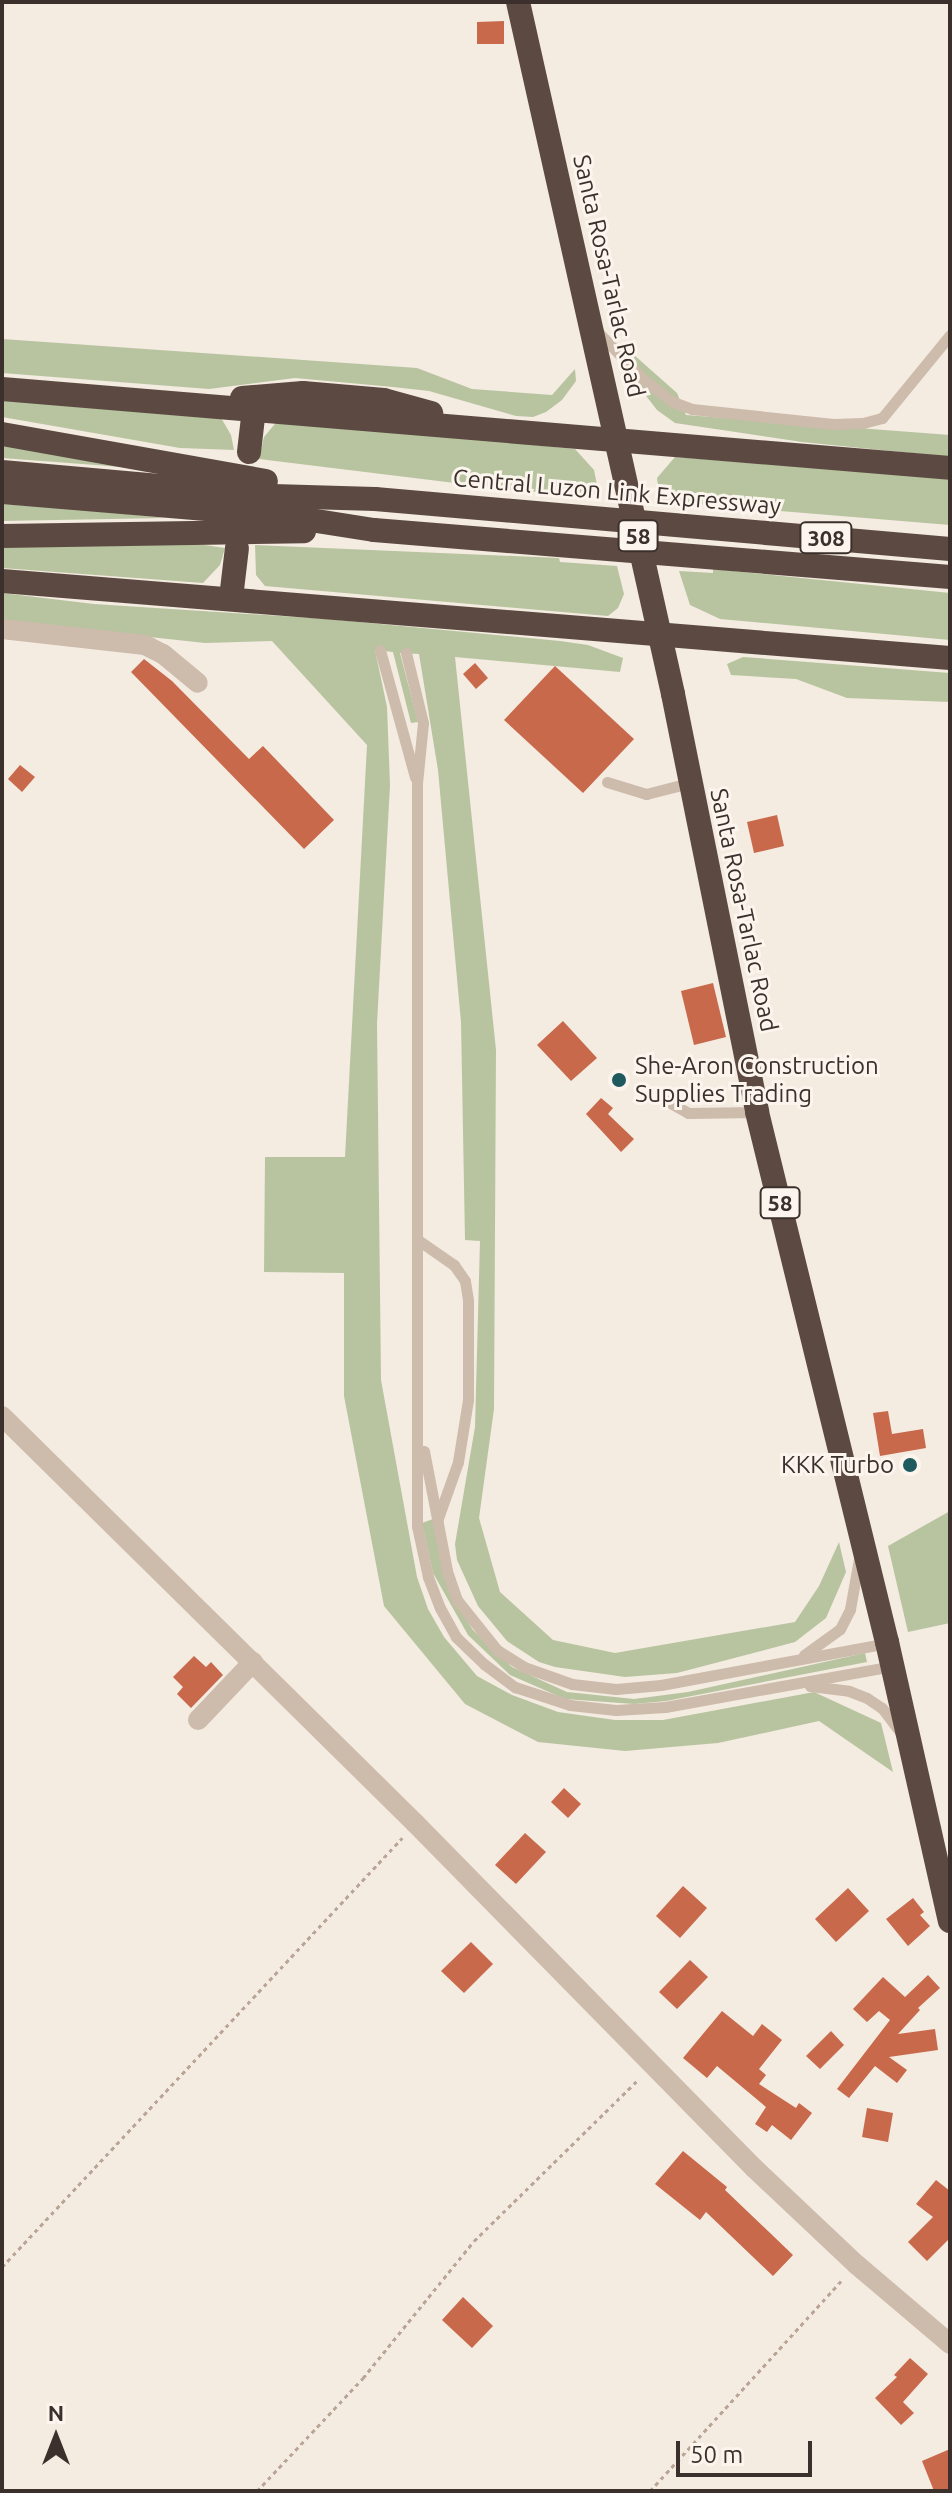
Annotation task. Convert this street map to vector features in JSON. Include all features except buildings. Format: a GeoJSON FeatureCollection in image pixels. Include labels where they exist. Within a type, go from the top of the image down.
{"type":"FeatureCollection","features":[{"type":"Feature","properties":{"kind":"highway","name":"Santa Rosa-Tarlac Road"},"geometry":{"type":"LineString","coordinates":[[518,2],[618,441],[757,1112],[890,1654],[950,1921]]}},
{"type":"Feature","properties":{"kind":"highway"},"geometry":{"type":"LineString","coordinates":[[2,389],[950,468]]}},
{"type":"Feature","properties":{"kind":"highway"},"geometry":{"type":"LineString","coordinates":[[202,406],[257,395],[303,393],[396,403],[475,427]]}},
{"type":"Feature","properties":{"kind":"highway"},"geometry":{"type":"LineString","coordinates":[[249,452],[254,409]]}},
{"type":"Feature","properties":{"kind":"highway"},"geometry":{"type":"LineString","coordinates":[[2,434],[375,499]]}},
{"type":"Feature","properties":{"kind":"highway"},"geometry":{"type":"LineString","coordinates":[[2,472],[273,496],[375,499]]}},
{"type":"Feature","properties":{"kind":"highway"},"geometry":{"type":"LineString","coordinates":[[2,492],[278,515],[374,530]]}},
{"type":"Feature","properties":{"kind":"highway","name":"Central Luzon Link Expressway"},"geometry":{"type":"LineString","coordinates":[[375,499],[950,549]]}},
{"type":"Feature","properties":{"kind":"highway"},"geometry":{"type":"LineString","coordinates":[[2,536],[374,530]]}},
{"type":"Feature","properties":{"kind":"highway","name":"308"},"geometry":{"type":"LineString","coordinates":[[374,530],[950,577]]}},
{"type":"Feature","properties":{"kind":"highway"},"geometry":{"type":"LineString","coordinates":[[231,598],[237,548]]}},
{"type":"Feature","properties":{"kind":"highway"},"geometry":{"type":"LineString","coordinates":[[2,581],[950,658]]}},
{"type":"Feature","properties":{"kind":"street"},"geometry":{"type":"LineString","coordinates":[[2,629],[145,645],[163,654],[198,683]]}},
{"type":"Feature","properties":{"kind":"street"},"geometry":{"type":"LineString","coordinates":[[2,1416],[857,2265],[950,2344]]}},
{"type":"Feature","properties":{"kind":"street"},"geometry":{"type":"LineString","coordinates":[[198,1720],[253,1662]]}},
{"type":"Feature","properties":{"kind":"lane"},"geometry":{"type":"LineString","coordinates":[[592,326],[642,378],[673,402],[703,410],[833,424],[863,423],[882,418],[950,335]]}},
{"type":"Feature","properties":{"kind":"lane"},"geometry":{"type":"LineString","coordinates":[[380,650],[417,783]]}},
{"type":"Feature","properties":{"kind":"lane"},"geometry":{"type":"LineString","coordinates":[[406,653],[423,723],[417,783],[420,1426],[417,1526],[428,1577],[456,1637],[484,1664],[515,1687],[570,1705],[616,1710],[665,1707],[797,1684],[890,1654]]}},
{"type":"Feature","properties":{"kind":"lane"},"geometry":{"type":"LineString","coordinates":[[607,782],[646,794],[689,783]]}},
{"type":"Feature","properties":{"kind":"lane"},"geometry":{"type":"LineString","coordinates":[[665,1100],[688,1113],[757,1112]]}},
{"type":"Feature","properties":{"kind":"lane"},"geometry":{"type":"LineString","coordinates":[[418,1240],[454,1265],[465,1281],[468,1301],[468,1400],[458,1462],[437,1522]]}},
{"type":"Feature","properties":{"kind":"lane"},"geometry":{"type":"LineString","coordinates":[[420,1426],[437,1522],[457,1600],[497,1650],[524,1667],[572,1684],[616,1689],[661,1685],[792,1661],[890,1654]]}},
{"type":"Feature","properties":{"kind":"lane"},"geometry":{"type":"LineString","coordinates":[[792,1661],[822,1646],[840,1629],[850,1609],[862,1543]]}},
{"type":"Feature","properties":{"kind":"lane"},"geometry":{"type":"LineString","coordinates":[[797,1684],[849,1691],[867,1698],[882,1708],[909,1745]]}},
{"type":"Feature","properties":{"kind":"path"},"geometry":{"type":"LineString","coordinates":[[2,2267],[415,1823]]}},
{"type":"Feature","properties":{"kind":"path"},"geometry":{"type":"LineString","coordinates":[[257,2491],[363,2378],[474,2241],[653,2065]]}},
{"type":"Feature","properties":{"kind":"path"},"geometry":{"type":"LineString","coordinates":[[650,2491],[857,2265]]}},
{"type":"Feature","properties":{"kind":"green space"},"geometry":{"type":"Polygon","coordinates":[[[2,339],[417,368],[472,389],[552,395],[575,369],[576,381],[562,400],[546,412],[533,417],[516,416],[429,391],[295,378],[209,389],[2,373],[2,339]]]}},
{"type":"Feature","properties":{"kind":"green space"},"geometry":{"type":"Polygon","coordinates":[[[634,355],[677,393],[686,415],[950,435],[950,457],[802,442],[675,423],[657,410],[633,379],[634,355]]]}},
{"type":"Feature","properties":{"kind":"green space"},"geometry":{"type":"Polygon","coordinates":[[[2,399],[220,416],[231,435],[234,450],[180,448],[2,417],[2,399]]]}},
{"type":"Feature","properties":{"kind":"green space"},"geometry":{"type":"Polygon","coordinates":[[[279,419],[575,449],[594,470],[599,495],[520,491],[259,459],[264,437],[279,419]]]}},
{"type":"Feature","properties":{"kind":"green space"},"geometry":{"type":"Polygon","coordinates":[[[2,441],[162,470],[2,458],[2,441]]]}},
{"type":"Feature","properties":{"kind":"green space"},"geometry":{"type":"Polygon","coordinates":[[[675,457],[950,478],[950,525],[660,501],[657,478],[675,457]]]}},
{"type":"Feature","properties":{"kind":"green space"},"geometry":{"type":"Polygon","coordinates":[[[2,504],[79,509],[165,518],[2,521],[2,504]]]}},
{"type":"Feature","properties":{"kind":"green space"},"geometry":{"type":"Polygon","coordinates":[[[191,543],[225,548],[220,565],[203,583],[2,568],[2,545],[191,543]]]}},
{"type":"Feature","properties":{"kind":"green space"},"geometry":{"type":"Polygon","coordinates":[[[255,545],[559,558],[560,562],[617,566],[624,594],[618,608],[608,616],[265,586],[256,575],[255,545]]]}},
{"type":"Feature","properties":{"kind":"green space"},"geometry":{"type":"Polygon","coordinates":[[[713,569],[950,593],[950,640],[720,619],[690,605],[679,571],[713,573],[713,569]]]}},
{"type":"Feature","properties":{"kind":"green space"},"geometry":{"type":"Polygon","coordinates":[[[2,593],[94,604],[327,619],[560,641],[588,645],[623,658],[620,672],[455,657],[496,1050],[494,1409],[479,1518],[500,1592],[553,1640],[615,1653],[795,1622],[819,1586],[839,1542],[846,1572],[826,1618],[795,1642],[677,1673],[625,1677],[539,1662],[507,1641],[478,1606],[457,1560],[455,1544],[475,1427],[480,1241],[465,1240],[461,1022],[438,770],[419,654],[400,653],[418,722],[411,723],[393,652],[375,650],[387,707],[390,785],[377,1024],[381,1380],[417,1577],[428,1609],[444,1637],[477,1676],[512,1695],[558,1712],[615,1720],[663,1720],[814,1692],[881,1723],[893,1772],[819,1721],[718,1743],[625,1751],[538,1742],[465,1704],[384,1606],[344,1396],[344,1273],[264,1272],[265,1157],[345,1157],[367,745],[272,641],[205,643],[2,621],[2,593]]]}},
{"type":"Feature","properties":{"kind":"green space"},"geometry":{"type":"Polygon","coordinates":[[[743,657],[950,673],[950,702],[847,698],[796,679],[731,675],[727,664],[743,657]]]}},
{"type":"Feature","properties":{"kind":"green space"},"geometry":{"type":"Polygon","coordinates":[[[950,1511],[950,1623],[908,1632],[888,1546],[950,1511]]]}},
{"type":"Feature","properties":{"kind":"green space"},"geometry":{"type":"Polygon","coordinates":[[[433,1519],[455,1601],[473,1630],[512,1667],[567,1692],[634,1699],[688,1692],[865,1653],[867,1662],[666,1701],[634,1704],[565,1699],[510,1675],[468,1635],[433,1573],[422,1523],[433,1519]]]}},
{"type":"Feature","properties":{"kind":"place","name":"She-Aron Construction Supplies Trading"},"geometry":{"type":"Point","coordinates":[619,1080]}},
{"type":"Feature","properties":{"kind":"place","name":"KKK Turbo"},"geometry":{"type":"Point","coordinates":[910,1465]}}]}
